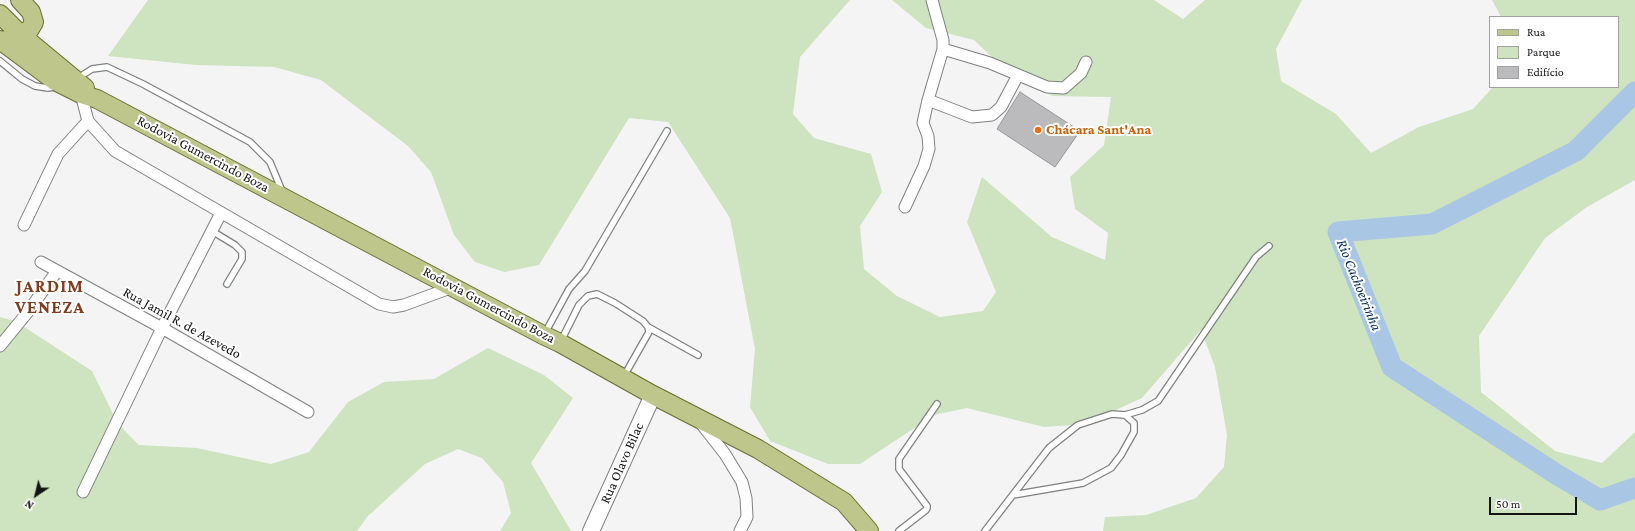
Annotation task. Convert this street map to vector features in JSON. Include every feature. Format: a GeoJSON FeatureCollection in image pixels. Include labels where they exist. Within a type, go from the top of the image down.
{"type":"FeatureCollection","features":[{"type":"Feature","properties":{"kind":"main road"},"geometry":{"type":"LineString","coordinates":[[0,40],[21,35],[30,29],[34,22],[31,12],[20,0]]}},
{"type":"Feature","properties":{"kind":"main road","name":"Rodovia Gumercindo Boza"},"geometry":{"type":"LineString","coordinates":[[0,14],[79,90]]}},
{"type":"Feature","properties":{"kind":"main road","name":"Rodovia Gumercindo Boza"},"geometry":{"type":"LineString","coordinates":[[0,40],[55,81],[79,90],[285,197],[758,450],[844,502],[869,531]]}},
{"type":"Feature","properties":{"kind":"street"},"geometry":{"type":"LineString","coordinates":[[905,206],[924,166],[929,149],[928,136],[923,123],[943,49],[943,40],[932,0]]}},
{"type":"Feature","properties":{"kind":"street"},"geometry":{"type":"LineString","coordinates":[[943,49],[990,63],[1047,87],[1064,88],[1081,73],[1086,62]]}},
{"type":"Feature","properties":{"kind":"street"},"geometry":{"type":"LineString","coordinates":[[928,100],[972,117],[992,115],[1001,107],[1018,75]]}},
{"type":"Feature","properties":{"kind":"street"},"geometry":{"type":"LineString","coordinates":[[79,90],[88,121],[115,152],[379,304],[393,307],[404,305],[453,287]]}},
{"type":"Feature","properties":{"kind":"street"},"geometry":{"type":"LineString","coordinates":[[24,225],[58,154],[88,121]]}},
{"type":"Feature","properties":{"kind":"street"},"geometry":{"type":"LineString","coordinates":[[83,492],[162,328],[221,213]]}},
{"type":"Feature","properties":{"kind":"street","name":"Rua Jamil R. de Azevedo"},"geometry":{"type":"LineString","coordinates":[[41,262],[162,328],[308,412]]}},
{"type":"Feature","properties":{"kind":"street"},"geometry":{"type":"LineString","coordinates":[[0,346],[27,313],[57,271]]}},
{"type":"Feature","properties":{"kind":"street","name":"Rua Olavo Bilac"},"geometry":{"type":"LineString","coordinates":[[591,531],[653,395]]}},
{"type":"Feature","properties":{"kind":"street"},"geometry":{"type":"LineString","coordinates":[[698,419],[725,454],[742,482],[746,498],[747,517],[740,531]]}},
{"type":"Feature","properties":{"kind":"lane"},"geometry":{"type":"LineString","coordinates":[[0,61],[22,80],[35,86],[79,90],[92,69],[107,67],[143,84],[250,142],[270,162],[285,197]]}},
{"type":"Feature","properties":{"kind":"lane"},"geometry":{"type":"LineString","coordinates":[[543,335],[569,289],[585,271],[667,131]]}},
{"type":"Feature","properties":{"kind":"lane"},"geometry":{"type":"LineString","coordinates":[[212,231],[235,245],[242,252],[242,259],[227,284]]}},
{"type":"Feature","properties":{"kind":"lane"},"geometry":{"type":"LineString","coordinates":[[985,531],[1049,448],[1078,425],[1112,414],[1125,414],[1142,410],[1158,401],[1256,257],[1270,246]]}},
{"type":"Feature","properties":{"kind":"lane"},"geometry":{"type":"LineString","coordinates":[[560,343],[579,305],[588,296],[597,294],[620,306],[643,321],[648,327],[698,355]]}},
{"type":"Feature","properties":{"kind":"lane"},"geometry":{"type":"LineString","coordinates":[[623,379],[649,332],[648,327]]}},
{"type":"Feature","properties":{"kind":"lane"},"geometry":{"type":"LineString","coordinates":[[900,531],[927,508],[898,469],[899,459],[937,404]]}},
{"type":"Feature","properties":{"kind":"lane"},"geometry":{"type":"LineString","coordinates":[[1013,495],[1083,483],[1111,468],[1121,455],[1134,432],[1134,423],[1125,414]]}},
{"type":"Feature","properties":{"kind":"green space"},"geometry":{"type":"Polygon","coordinates":[[[148,0],[850,0],[800,57],[793,114],[814,138],[871,154],[882,192],[860,226],[864,269],[897,296],[940,317],[983,311],[996,292],[967,222],[982,177],[1052,237],[1105,260],[1108,233],[1075,209],[1070,177],[1104,145],[1111,97],[1053,96],[1016,80],[974,40],[926,28],[892,0],[1154,0],[1183,19],[1205,0],[1302,0],[1276,49],[1281,81],[1336,114],[1371,153],[1419,127],[1473,109],[1492,88],[1619,88],[1619,16],[1500,16],[1492,0],[1635,0],[1635,180],[1587,207],[1545,238],[1479,336],[1481,392],[1555,451],[1602,463],[1635,432],[1635,531],[1103,531],[1105,517],[1146,515],[1196,498],[1224,467],[1227,435],[1215,367],[1201,330],[1142,398],[1085,424],[1044,427],[967,408],[934,415],[860,464],[828,464],[770,441],[750,407],[755,349],[730,218],[668,122],[629,118],[539,265],[504,272],[475,262],[454,235],[431,172],[408,146],[321,80],[274,67],[196,65],[108,56],[148,0]]]}},
{"type":"Feature","properties":{"kind":"green space"},"geometry":{"type":"Polygon","coordinates":[[[0,317],[15,321],[92,371],[118,424],[139,445],[197,448],[271,464],[309,452],[348,402],[384,382],[434,379],[488,348],[544,375],[573,398],[531,463],[571,531],[500,531],[511,513],[503,482],[482,458],[458,449],[425,464],[367,517],[357,531],[0,531],[0,317]]]}},
{"type":"Feature","properties":{"kind":"building","name":"Chácara Sant'Ana"},"geometry":{"type":"Polygon","coordinates":[[[1020,92],[1080,131],[1055,167],[997,129],[1020,92]]]}},
{"type":"Feature","properties":{"kind":"waterway","name":"Rio Cachoeirinha"},"geometry":{"type":"LineString","coordinates":[[1635,92],[1576,151],[1432,224],[1338,232],[1392,367],[1556,474],[1600,500],[1635,488]]}},
{"type":"Feature","properties":{"kind":"place","name":"Chácara Sant'Ana"},"geometry":{"type":"Point","coordinates":[1038,130]}},
{"type":"Feature","properties":{"kind":"district","name":"JARDIM VENEZA"},"geometry":{"type":"Point","coordinates":[50,296]}}]}
